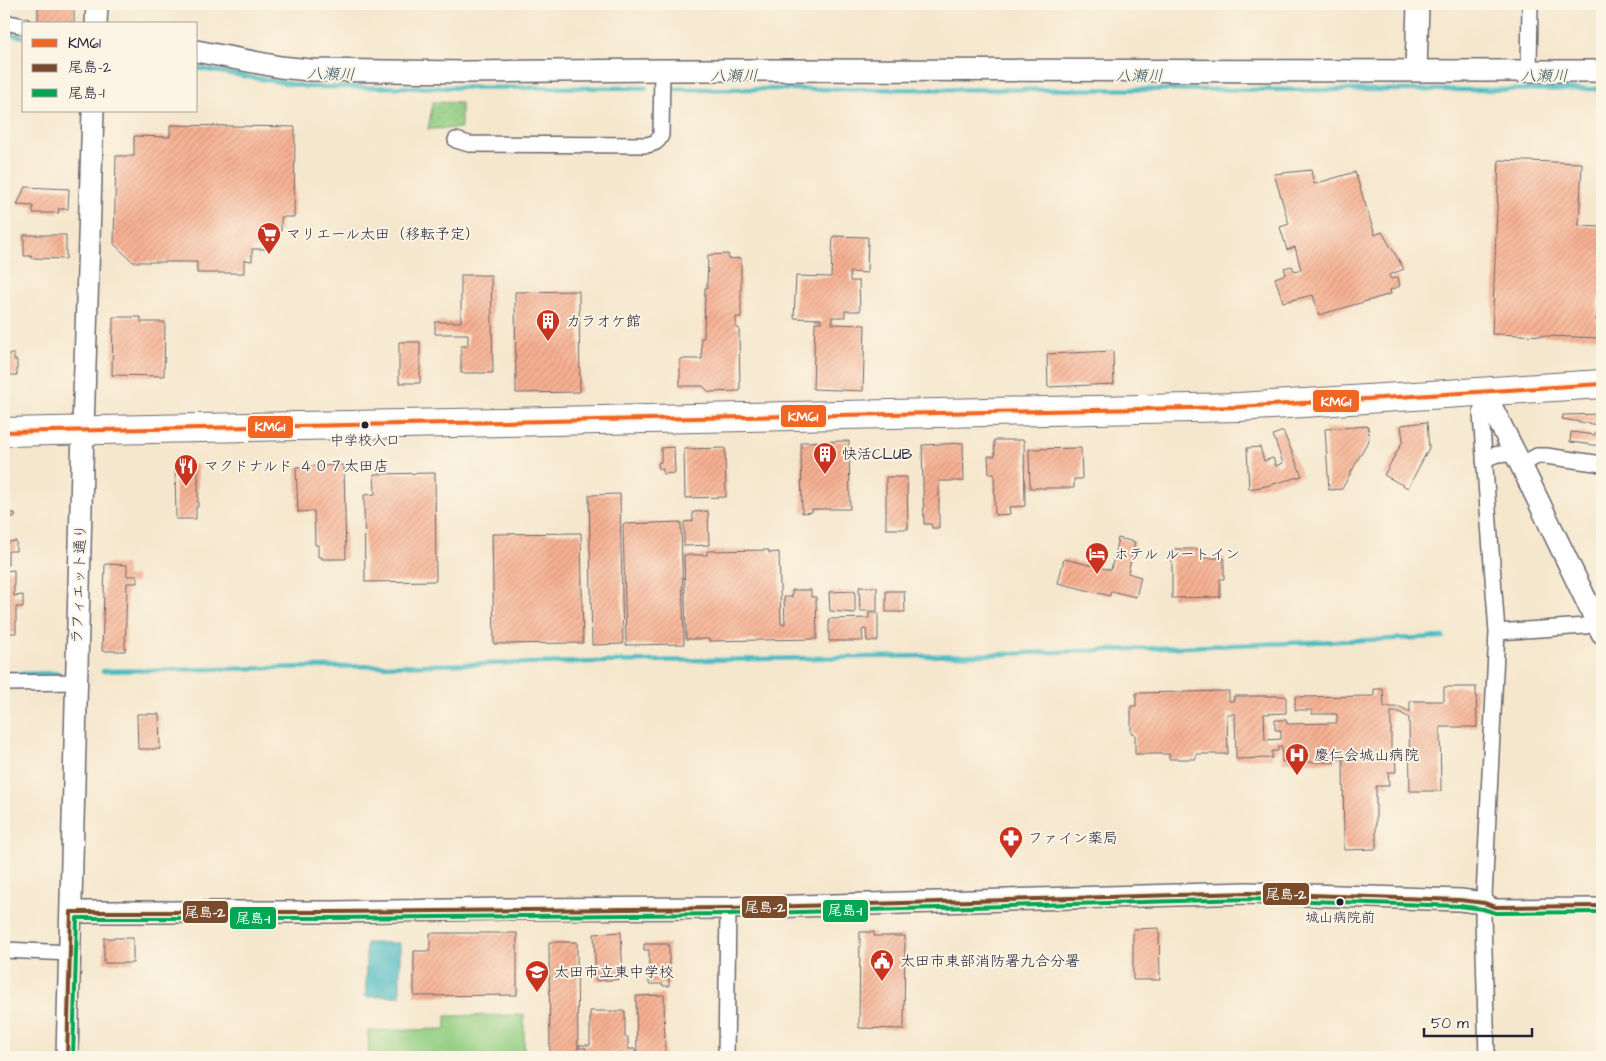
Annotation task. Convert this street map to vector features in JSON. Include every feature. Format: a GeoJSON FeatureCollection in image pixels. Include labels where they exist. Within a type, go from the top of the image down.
{"type":"FeatureCollection","features":[{"type":"Feature","properties":{"kind":"highway"},"geometry":{"type":"LineString","coordinates":[[4,432],[1239,407],[1602,384]]}},
{"type":"Feature","properties":{"kind":"street"},"geometry":{"type":"LineString","coordinates":[[96,4],[96,22]]}},
{"type":"Feature","properties":{"kind":"street"},"geometry":{"type":"LineString","coordinates":[[1416,71],[1418,4]]}},
{"type":"Feature","properties":{"kind":"street"},"geometry":{"type":"LineString","coordinates":[[1529,70],[1530,4]]}},
{"type":"Feature","properties":{"kind":"street"},"geometry":{"type":"LineString","coordinates":[[4,22],[22,26]]}},
{"type":"Feature","properties":{"kind":"street"},"geometry":{"type":"LineString","coordinates":[[198,50],[280,67],[310,70],[464,72],[662,70],[1602,71]]}},
{"type":"Feature","properties":{"kind":"street"},"geometry":{"type":"LineString","coordinates":[[456,140],[469,144],[654,144],[661,135],[662,70]]}},
{"type":"Feature","properties":{"kind":"street","name":"ラフィエット通り"},"geometry":{"type":"LineString","coordinates":[[67,1057],[83,429],[94,112]]}},
{"type":"Feature","properties":{"kind":"street"},"geometry":{"type":"LineString","coordinates":[[1484,392],[1599,627]]}},
{"type":"Feature","properties":{"kind":"street"},"geometry":{"type":"LineString","coordinates":[[1484,392],[1481,414],[1497,632],[1484,903],[1487,1057]]}},
{"type":"Feature","properties":{"kind":"street"},"geometry":{"type":"LineString","coordinates":[[1484,461],[1494,454],[1508,454],[1519,461],[1537,456],[1546,456],[1602,464]]}},
{"type":"Feature","properties":{"kind":"street"},"geometry":{"type":"LineString","coordinates":[[1497,632],[1586,626],[1599,627]]}},
{"type":"Feature","properties":{"kind":"street"},"geometry":{"type":"LineString","coordinates":[[4,684],[77,682]]}},
{"type":"Feature","properties":{"kind":"street"},"geometry":{"type":"LineString","coordinates":[[71,912],[332,912],[728,908],[1248,893],[1460,900],[1496,906],[1602,906]]}},
{"type":"Feature","properties":{"kind":"street"},"geometry":{"type":"LineString","coordinates":[[726,1057],[728,908]]}},
{"type":"Feature","properties":{"kind":"street"},"geometry":{"type":"LineString","coordinates":[[4,950],[70,953]]}},
{"type":"Feature","properties":{"kind":"green space"},"geometry":{"type":"Polygon","coordinates":[[[433,102],[461,103],[461,128],[428,129],[433,102]]]}},
{"type":"Feature","properties":{"kind":"green space"},"geometry":{"type":"Polygon","coordinates":[[[524,1015],[524,1057],[369,1057],[368,1031],[446,1029],[446,1016],[524,1015]]]}},
{"type":"Feature","properties":{"kind":"water"},"geometry":{"type":"Polygon","coordinates":[[[366,943],[400,943],[400,996],[366,997],[366,943]]]}},
{"type":"Feature","properties":{"kind":"building"},"geometry":{"type":"Polygon","coordinates":[[[38,4],[74,4],[74,22],[38,22],[38,4]]]}},
{"type":"Feature","properties":{"kind":"building"},"geometry":{"type":"Polygon","coordinates":[[[170,125],[295,127],[294,217],[281,217],[281,231],[266,231],[266,249],[252,249],[252,261],[244,260],[244,273],[197,273],[197,262],[133,262],[114,244],[116,156],[134,156],[134,136],[170,137],[170,125]]]}},
{"type":"Feature","properties":{"kind":"building"},"geometry":{"type":"Polygon","coordinates":[[[1499,160],[1582,163],[1579,226],[1602,227],[1602,295],[1598,299],[1596,321],[1602,322],[1602,338],[1492,334],[1499,160]]]}},
{"type":"Feature","properties":{"kind":"building"},"geometry":{"type":"Polygon","coordinates":[[[1311,170],[1314,184],[1355,172],[1375,235],[1382,232],[1404,269],[1389,275],[1391,279],[1398,277],[1400,286],[1390,290],[1391,294],[1319,315],[1313,295],[1283,302],[1275,278],[1286,274],[1284,268],[1292,266],[1295,272],[1301,270],[1295,247],[1287,250],[1280,227],[1289,224],[1274,174],[1311,170]]]}},
{"type":"Feature","properties":{"kind":"building"},"geometry":{"type":"Polygon","coordinates":[[[25,187],[69,189],[68,209],[58,209],[59,213],[33,213],[33,206],[17,205],[25,187]]]}},
{"type":"Feature","properties":{"kind":"building"},"geometry":{"type":"Polygon","coordinates":[[[24,235],[66,235],[66,259],[24,256],[24,235]]]}},
{"type":"Feature","properties":{"kind":"building"},"geometry":{"type":"Polygon","coordinates":[[[833,236],[868,237],[867,273],[850,272],[850,281],[859,281],[860,311],[845,311],[845,317],[832,317],[832,324],[865,325],[863,391],[813,389],[815,322],[821,322],[821,319],[794,318],[796,276],[831,277],[833,236]]]}},
{"type":"Feature","properties":{"kind":"building"},"geometry":{"type":"Polygon","coordinates":[[[728,254],[729,259],[741,258],[741,317],[736,317],[736,328],[739,328],[740,391],[709,392],[703,386],[680,386],[680,359],[702,359],[701,338],[704,338],[708,255],[728,254]]]}},
{"type":"Feature","properties":{"kind":"building"},"geometry":{"type":"Polygon","coordinates":[[[461,275],[491,275],[493,373],[461,373],[461,346],[468,346],[468,334],[435,334],[435,322],[461,322],[461,275]]]}},
{"type":"Feature","properties":{"kind":"building","name":"カラオケ館"},"geometry":{"type":"Polygon","coordinates":[[[579,291],[580,392],[516,393],[515,292],[579,291]]]}},
{"type":"Feature","properties":{"kind":"building"},"geometry":{"type":"Polygon","coordinates":[[[113,317],[141,317],[141,322],[165,322],[164,376],[112,375],[113,317]]]}},
{"type":"Feature","properties":{"kind":"building"},"geometry":{"type":"Polygon","coordinates":[[[399,342],[420,342],[420,383],[399,383],[399,342]]]}},
{"type":"Feature","properties":{"kind":"building"},"geometry":{"type":"Polygon","coordinates":[[[1113,351],[1114,384],[1048,387],[1047,354],[1113,351]]]}},
{"type":"Feature","properties":{"kind":"building"},"geometry":{"type":"Polygon","coordinates":[[[4,354],[14,354],[14,360],[17,360],[17,375],[4,375],[4,354]]]}},
{"type":"Feature","properties":{"kind":"building"},"geometry":{"type":"Polygon","coordinates":[[[1602,414],[1602,446],[1570,442],[1571,432],[1595,435],[1598,425],[1562,419],[1563,415],[1602,414]]]}},
{"type":"Feature","properties":{"kind":"building"},"geometry":{"type":"Polygon","coordinates":[[[1427,422],[1429,448],[1408,488],[1384,475],[1403,441],[1401,425],[1427,422]]]}},
{"type":"Feature","properties":{"kind":"building"},"geometry":{"type":"Polygon","coordinates":[[[1368,426],[1369,439],[1342,489],[1329,490],[1325,429],[1368,426]]]}},
{"type":"Feature","properties":{"kind":"building"},"geometry":{"type":"Polygon","coordinates":[[[1283,431],[1302,476],[1249,489],[1247,448],[1260,447],[1264,461],[1273,458],[1276,466],[1283,463],[1273,435],[1283,431]]]}},
{"type":"Feature","properties":{"kind":"building"},"geometry":{"type":"Polygon","coordinates":[[[994,440],[1024,440],[1025,506],[1009,507],[1010,514],[995,515],[994,474],[989,474],[988,456],[995,456],[994,440]]]}},
{"type":"Feature","properties":{"kind":"building","name":"快活CLUB"},"geometry":{"type":"Polygon","coordinates":[[[849,441],[850,509],[812,509],[812,512],[802,513],[801,442],[849,441]]]}},
{"type":"Feature","properties":{"kind":"building"},"geometry":{"type":"Polygon","coordinates":[[[963,443],[964,481],[939,481],[939,528],[932,528],[931,524],[924,524],[922,445],[963,443]]]}},
{"type":"Feature","properties":{"kind":"building"},"geometry":{"type":"Polygon","coordinates":[[[674,447],[675,473],[663,474],[663,469],[659,469],[658,463],[661,462],[661,448],[674,447]]]}},
{"type":"Feature","properties":{"kind":"building"},"geometry":{"type":"Polygon","coordinates":[[[725,448],[726,497],[685,498],[684,449],[725,448]]]}},
{"type":"Feature","properties":{"kind":"building"},"geometry":{"type":"Polygon","coordinates":[[[1081,448],[1082,479],[1074,479],[1074,488],[1030,488],[1029,449],[1081,448]]]}},
{"type":"Feature","properties":{"kind":"building"},"geometry":{"type":"Polygon","coordinates":[[[175,464],[198,465],[198,507],[196,507],[196,519],[176,519],[175,464]]]}},
{"type":"Feature","properties":{"kind":"building"},"geometry":{"type":"Polygon","coordinates":[[[344,465],[346,559],[322,559],[322,557],[318,557],[318,545],[315,545],[314,511],[298,512],[296,467],[344,465]]]}},
{"type":"Feature","properties":{"kind":"building"},"geometry":{"type":"Polygon","coordinates":[[[435,473],[436,581],[365,582],[364,495],[375,494],[374,474],[435,473]]]}},
{"type":"Feature","properties":{"kind":"building"},"geometry":{"type":"Polygon","coordinates":[[[886,477],[907,477],[908,529],[886,529],[886,477]]]}},
{"type":"Feature","properties":{"kind":"building"},"geometry":{"type":"Polygon","coordinates":[[[620,494],[623,644],[592,645],[589,495],[620,494]]]}},
{"type":"Feature","properties":{"kind":"building"},"geometry":{"type":"Polygon","coordinates":[[[708,511],[709,545],[684,546],[684,522],[693,521],[693,512],[708,511]]]}},
{"type":"Feature","properties":{"kind":"building"},"geometry":{"type":"Polygon","coordinates":[[[4,513],[15,513],[15,517],[7,517],[7,542],[16,541],[16,551],[8,551],[8,565],[4,565],[4,513]]]}},
{"type":"Feature","properties":{"kind":"building"},"geometry":{"type":"Polygon","coordinates":[[[681,522],[684,644],[626,645],[623,524],[681,522]]]}},
{"type":"Feature","properties":{"kind":"building"},"geometry":{"type":"Polygon","coordinates":[[[581,533],[583,643],[494,644],[492,534],[581,533]]]}},
{"type":"Feature","properties":{"kind":"building"},"geometry":{"type":"Polygon","coordinates":[[[1118,538],[1135,542],[1128,573],[1141,577],[1136,597],[1111,591],[1110,596],[1058,583],[1064,559],[1111,570],[1118,538]]]}},
{"type":"Feature","properties":{"kind":"building"},"geometry":{"type":"Polygon","coordinates":[[[1172,549],[1200,549],[1200,558],[1224,558],[1224,579],[1220,579],[1220,597],[1172,598],[1172,549]]]}},
{"type":"Feature","properties":{"kind":"building"},"geometry":{"type":"Polygon","coordinates":[[[769,550],[769,553],[779,552],[781,624],[785,624],[784,597],[792,597],[792,590],[811,590],[811,597],[816,597],[817,639],[709,641],[709,639],[686,639],[684,555],[707,555],[707,551],[769,550]]]}},
{"type":"Feature","properties":{"kind":"building"},"geometry":{"type":"Polygon","coordinates":[[[105,564],[127,565],[127,576],[137,576],[137,583],[127,583],[125,651],[102,651],[105,564]]]}},
{"type":"Feature","properties":{"kind":"building"},"geometry":{"type":"Polygon","coordinates":[[[14,570],[14,596],[23,595],[23,607],[16,607],[16,633],[4,633],[4,571],[14,570]]]}},
{"type":"Feature","properties":{"kind":"building"},"geometry":{"type":"Polygon","coordinates":[[[859,587],[877,587],[877,611],[860,611],[859,587]]]}},
{"type":"Feature","properties":{"kind":"building"},"geometry":{"type":"Polygon","coordinates":[[[855,591],[855,613],[830,611],[829,592],[855,591]]]}},
{"type":"Feature","properties":{"kind":"building"},"geometry":{"type":"Polygon","coordinates":[[[886,591],[904,591],[905,612],[886,612],[886,591]]]}},
{"type":"Feature","properties":{"kind":"building"},"geometry":{"type":"Polygon","coordinates":[[[869,613],[878,613],[878,641],[867,641],[866,629],[862,630],[863,641],[829,641],[829,619],[869,618],[869,613]]]}},
{"type":"Feature","properties":{"kind":"building"},"geometry":{"type":"Polygon","coordinates":[[[1444,687],[1476,687],[1477,727],[1440,727],[1441,791],[1410,791],[1409,718],[1399,712],[1391,712],[1391,754],[1395,754],[1396,772],[1388,772],[1389,786],[1376,786],[1376,849],[1344,850],[1343,758],[1334,758],[1335,762],[1282,762],[1282,746],[1278,746],[1278,751],[1272,751],[1272,758],[1236,759],[1235,714],[1227,714],[1228,754],[1196,754],[1196,759],[1169,759],[1169,754],[1135,754],[1135,734],[1131,733],[1131,706],[1136,706],[1136,693],[1229,691],[1229,701],[1234,701],[1234,696],[1286,696],[1286,713],[1264,714],[1265,740],[1281,739],[1281,730],[1275,730],[1275,720],[1286,720],[1287,724],[1337,723],[1337,714],[1312,714],[1312,710],[1295,710],[1295,697],[1374,696],[1374,689],[1383,689],[1384,707],[1400,707],[1410,712],[1410,701],[1444,701],[1444,687]]]}},
{"type":"Feature","properties":{"kind":"building"},"geometry":{"type":"Polygon","coordinates":[[[137,714],[159,714],[160,749],[138,749],[137,714]]]}},
{"type":"Feature","properties":{"kind":"building"},"geometry":{"type":"Polygon","coordinates":[[[1159,928],[1160,980],[1133,980],[1133,929],[1159,928]]]}},
{"type":"Feature","properties":{"kind":"building"},"geometry":{"type":"Polygon","coordinates":[[[621,932],[623,979],[596,981],[594,934],[621,932]]]}},
{"type":"Feature","properties":{"kind":"building","name":"太田市東部消防署九合分署"},"geometry":{"type":"Polygon","coordinates":[[[860,932],[874,932],[874,936],[905,936],[904,1029],[859,1028],[860,932]]]}},
{"type":"Feature","properties":{"kind":"building"},"geometry":{"type":"Polygon","coordinates":[[[430,933],[517,933],[517,995],[414,996],[414,951],[430,951],[430,933]]]}},
{"type":"Feature","properties":{"kind":"building"},"geometry":{"type":"Polygon","coordinates":[[[104,938],[133,938],[133,963],[104,963],[104,938]]]}},
{"type":"Feature","properties":{"kind":"building"},"geometry":{"type":"Polygon","coordinates":[[[549,942],[577,942],[578,1057],[550,1057],[549,942]]]}},
{"type":"Feature","properties":{"kind":"building"},"geometry":{"type":"Polygon","coordinates":[[[644,944],[669,944],[669,986],[649,984],[649,950],[644,950],[644,944]]]}},
{"type":"Feature","properties":{"kind":"building"},"geometry":{"type":"Polygon","coordinates":[[[664,995],[665,1057],[637,1057],[636,996],[664,995]]]}},
{"type":"Feature","properties":{"kind":"building"},"geometry":{"type":"Polygon","coordinates":[[[590,1011],[625,1011],[625,1037],[628,1037],[628,1049],[635,1049],[636,1054],[586,1054],[586,1048],[579,1048],[579,1045],[590,1045],[590,1011]]]}},
{"type":"Feature","properties":{"kind":"waterway","name":"八瀬川"},"geometry":{"type":"LineString","coordinates":[[4,33],[22,37]]}},
{"type":"Feature","properties":{"kind":"waterway","name":"八瀬川"},"geometry":{"type":"LineString","coordinates":[[198,68],[309,87],[646,88]]}},
{"type":"Feature","properties":{"kind":"waterway","name":"八瀬川"},"geometry":{"type":"LineString","coordinates":[[675,89],[1602,89]]}},
{"type":"Feature","properties":{"kind":"waterway"},"geometry":{"type":"LineString","coordinates":[[103,671],[979,655],[1443,637]]}},
{"type":"Feature","properties":{"kind":"waterway"},"geometry":{"type":"LineString","coordinates":[[4,674],[58,673]]}},
{"type":"Feature","properties":{"kind":"transit line","name":"KM61"},"geometry":{"type":"LineString","coordinates":[[4,432],[1239,407],[1602,384]]}},
{"type":"Feature","properties":{"kind":"transit line","name":"尾島-2"},"geometry":{"type":"LineString","coordinates":[[67,1057],[71,912],[333,912],[728,908],[1248,893],[1460,900],[1484,903],[1496,907],[1602,906]]}},
{"type":"Feature","properties":{"kind":"transit line","name":"尾島-1"},"geometry":{"type":"LineString","coordinates":[[73,1057],[77,918],[333,918],[728,914],[1248,899],[1460,906],[1496,913],[1602,912]]}},
{"type":"Feature","properties":{"kind":"place","name":"マリエール太田（移転予定）"},"geometry":{"type":"Point","coordinates":[269,255]}},
{"type":"Feature","properties":{"kind":"place","name":"カラオケ館"},"geometry":{"type":"Point","coordinates":[548,342]}},
{"type":"Feature","properties":{"kind":"place","name":"中学校入口"},"geometry":{"type":"Point","coordinates":[365,425]}},
{"type":"Feature","properties":{"kind":"place","name":"快活CLUB"},"geometry":{"type":"Point","coordinates":[825,475]}},
{"type":"Feature","properties":{"kind":"place","name":"マクドナルド ４０７太田店"},"geometry":{"type":"Point","coordinates":[186,487]}},
{"type":"Feature","properties":{"kind":"place","name":"ホテル ルートイン"},"geometry":{"type":"Point","coordinates":[1097,575]}},
{"type":"Feature","properties":{"kind":"place","name":"慶仁会城山病院"},"geometry":{"type":"Point","coordinates":[1297,776]}},
{"type":"Feature","properties":{"kind":"place","name":"ファイン薬局"},"geometry":{"type":"Point","coordinates":[1011,859]}},
{"type":"Feature","properties":{"kind":"place","name":"城山病院前"},"geometry":{"type":"Point","coordinates":[1340,902]}},
{"type":"Feature","properties":{"kind":"place","name":"太田市東部消防署九合分署"},"geometry":{"type":"Point","coordinates":[882,982]}},
{"type":"Feature","properties":{"kind":"place","name":"太田市立東中学校"},"geometry":{"type":"Point","coordinates":[537,993]}}]}
